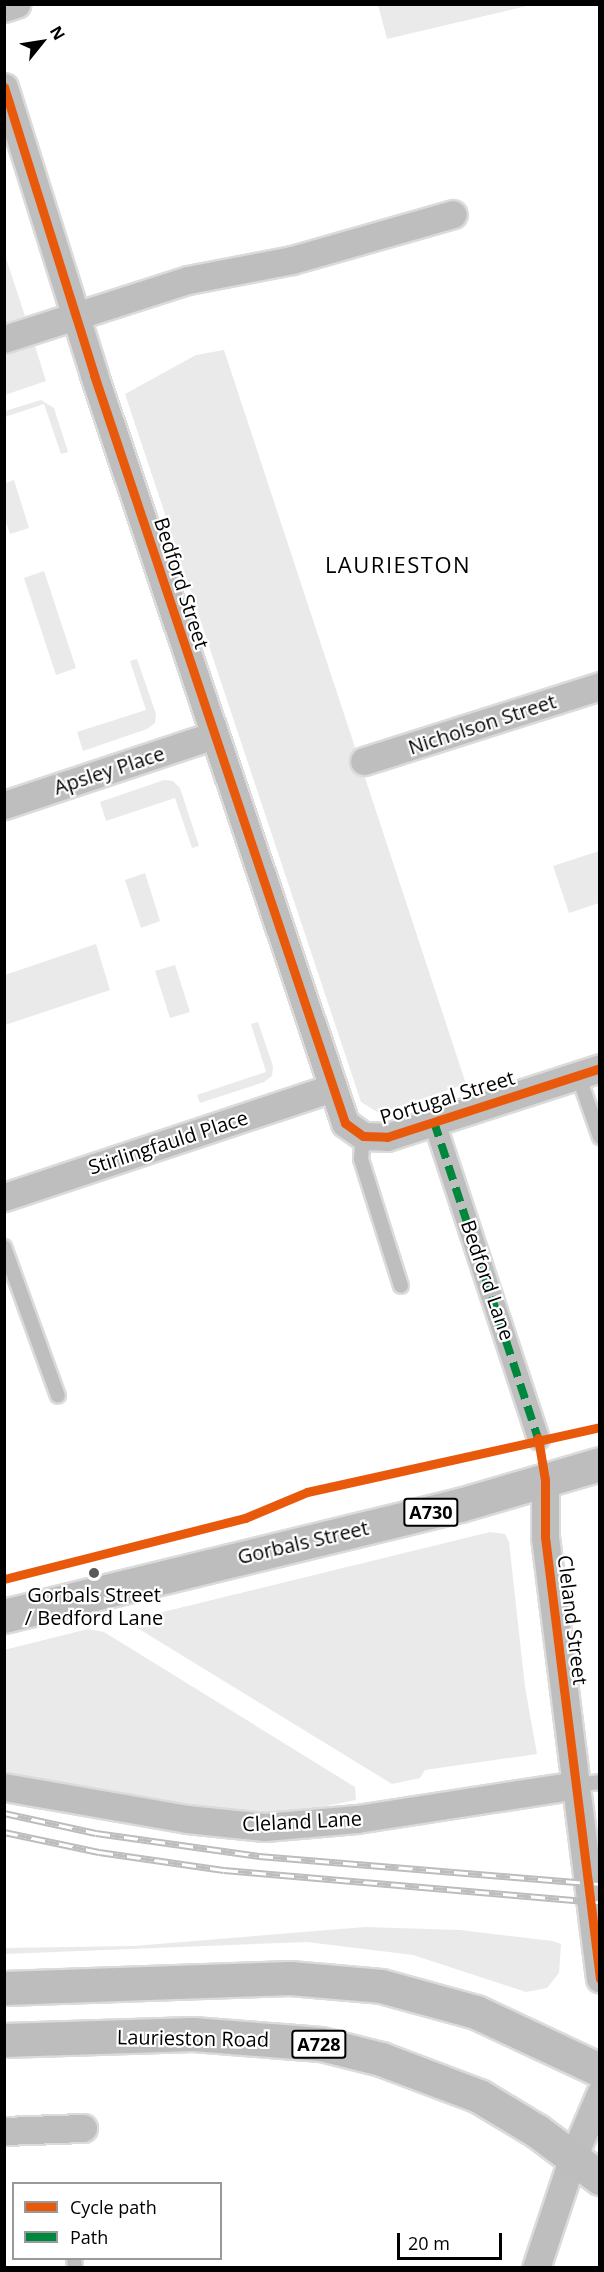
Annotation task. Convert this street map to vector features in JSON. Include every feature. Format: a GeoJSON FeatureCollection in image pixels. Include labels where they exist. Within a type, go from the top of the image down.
{"type":"FeatureCollection","features":[{"type":"Feature","properties":{"kind":"main road","name":"Gorbals Street"},"geometry":{"type":"LineString","coordinates":[[4,1616],[460,1505],[600,1464]]}},
{"type":"Feature","properties":{"kind":"main road"},"geometry":{"type":"LineString","coordinates":[[4,1988],[290,1978],[381,1986],[476,2012],[600,2070]]}},
{"type":"Feature","properties":{"kind":"main road","name":"Laurieston Road"},"geometry":{"type":"LineString","coordinates":[[4,2040],[193,2034],[321,2044],[381,2059],[479,2096],[573,2157],[600,2178]]}},
{"type":"Feature","properties":{"kind":"street"},"geometry":{"type":"LineString","coordinates":[[4,8],[16,4]]}},
{"type":"Feature","properties":{"kind":"street","name":"Bedford Street"},"geometry":{"type":"LineString","coordinates":[[4,87],[75,316],[331,1088]]}},
{"type":"Feature","properties":{"kind":"street"},"geometry":{"type":"LineString","coordinates":[[4,339],[188,280],[292,260],[453,214]]}},
{"type":"Feature","properties":{"kind":"street","name":"Nicholson Street"},"geometry":{"type":"LineString","coordinates":[[364,761],[600,686]]}},
{"type":"Feature","properties":{"kind":"street","name":"Apsley Place"},"geometry":{"type":"LineString","coordinates":[[4,805],[214,735]]}},
{"type":"Feature","properties":{"kind":"street","name":"Portugal Street"},"geometry":{"type":"LineString","coordinates":[[331,1088],[345,1123],[363,1137],[387,1137],[589,1071]]}},
{"type":"Feature","properties":{"kind":"street","name":"Stirlingfauld Place"},"geometry":{"type":"LineString","coordinates":[[4,1197],[331,1088]]}},
{"type":"Feature","properties":{"kind":"street","name":"Bedford Lane"},"geometry":{"type":"LineString","coordinates":[[434,1122],[538,1438]]}},
{"type":"Feature","properties":{"kind":"street","name":"Cleland Street"},"geometry":{"type":"LineString","coordinates":[[545,1480],[544,1537],[588,1784],[600,1979]]}},
{"type":"Feature","properties":{"kind":"street","name":"Cleland Lane"},"geometry":{"type":"LineString","coordinates":[[4,1787],[187,1819],[265,1827],[357,1819],[588,1784]]}},
{"type":"Feature","properties":{"kind":"street"},"geometry":{"type":"LineString","coordinates":[[536,2268],[573,2157],[600,2094]]}},
{"type":"Feature","properties":{"kind":"street"},"geometry":{"type":"LineString","coordinates":[[4,2131],[83,2128]]}},
{"type":"Feature","properties":{"kind":"lane"},"geometry":{"type":"LineString","coordinates":[[589,1071],[600,1137]]}},
{"type":"Feature","properties":{"kind":"lane"},"geometry":{"type":"LineString","coordinates":[[363,1137],[361,1159],[401,1286]]}},
{"type":"Feature","properties":{"kind":"lane"},"geometry":{"type":"LineString","coordinates":[[4,1247],[58,1396]]}},
{"type":"Feature","properties":{"kind":"shaded area"},"geometry":{"type":"Polygon","coordinates":[[[378,4],[531,5],[387,39],[378,4]]]}},
{"type":"Feature","properties":{"kind":"shaded area"},"geometry":{"type":"Polygon","coordinates":[[[5,255],[25,316],[4,323],[5,255]]]}},
{"type":"Feature","properties":{"kind":"shaded area"},"geometry":{"type":"Polygon","coordinates":[[[35,346],[46,381],[5,395],[5,356],[35,346]]]}},
{"type":"Feature","properties":{"kind":"shaded area"},"geometry":{"type":"Polygon","coordinates":[[[224,350],[466,1084],[379,1113],[361,1102],[125,394],[196,355],[224,350]]]}},
{"type":"Feature","properties":{"kind":"shaded area"},"geometry":{"type":"Polygon","coordinates":[[[41,400],[54,408],[68,452],[61,454],[44,404],[5,417],[5,411],[41,400]]]}},
{"type":"Feature","properties":{"kind":"shaded area"},"geometry":{"type":"Polygon","coordinates":[[[14,480],[29,528],[10,534],[5,519],[5,483],[14,480]]]}},
{"type":"Feature","properties":{"kind":"shaded area"},"geometry":{"type":"Polygon","coordinates":[[[44,571],[76,668],[56,675],[24,578],[44,571]]]}},
{"type":"Feature","properties":{"kind":"shaded area"},"geometry":{"type":"Polygon","coordinates":[[[137,659],[156,714],[155,723],[147,729],[83,751],[77,732],[146,710],[130,661],[137,659]]]}},
{"type":"Feature","properties":{"kind":"shaded area"},"geometry":{"type":"Polygon","coordinates":[[[164,780],[173,781],[180,788],[199,846],[192,848],[175,798],[106,821],[100,802],[164,780]]]}},
{"type":"Feature","properties":{"kind":"shaded area"},"geometry":{"type":"Polygon","coordinates":[[[599,851],[599,903],[569,913],[553,866],[599,851]]]}},
{"type":"Feature","properties":{"kind":"shaded area"},"geometry":{"type":"Polygon","coordinates":[[[145,873],[160,921],[141,928],[125,880],[145,873]]]}},
{"type":"Feature","properties":{"kind":"shaded area"},"geometry":{"type":"Polygon","coordinates":[[[96,944],[110,990],[5,1025],[5,975],[96,944]]]}},
{"type":"Feature","properties":{"kind":"shaded area"},"geometry":{"type":"Polygon","coordinates":[[[175,965],[190,1012],[170,1018],[155,971],[175,965]]]}},
{"type":"Feature","properties":{"kind":"shaded area"},"geometry":{"type":"Polygon","coordinates":[[[258,1022],[273,1066],[272,1076],[264,1082],[200,1103],[197,1095],[266,1072],[251,1024],[258,1022]]]}},
{"type":"Feature","properties":{"kind":"shaded area"},"geometry":{"type":"Polygon","coordinates":[[[490,1532],[505,1534],[509,1542],[525,1687],[537,1754],[425,1770],[420,1778],[392,1784],[126,1621],[490,1532]]]}},
{"type":"Feature","properties":{"kind":"shaded area"},"geometry":{"type":"Polygon","coordinates":[[[88,1629],[104,1632],[355,1787],[356,1800],[270,1817],[229,1814],[206,1806],[189,1808],[5,1775],[4,1650],[88,1629]]]}},
{"type":"Feature","properties":{"kind":"shaded area"},"geometry":{"type":"Polygon","coordinates":[[[365,1927],[460,1930],[553,1941],[561,1944],[559,1973],[547,1988],[526,1992],[413,1955],[307,1942],[5,1954],[5,1948],[133,1946],[365,1927]]]}},
{"type":"Feature","properties":{"kind":"railway"},"geometry":{"type":"LineString","coordinates":[[4,1813],[96,1833],[259,1856],[600,1884]]}},
{"type":"Feature","properties":{"kind":"railway"},"geometry":{"type":"LineString","coordinates":[[4,1832],[99,1852],[224,1870],[600,1902]]}},
{"type":"Feature","properties":{"kind":"marked path"},"geometry":{"type":"LineString","coordinates":[[434,1122],[538,1438]]}},
{"type":"Feature","properties":{"kind":"cycle path"},"geometry":{"type":"LineString","coordinates":[[4,87],[94,375],[345,1123],[363,1136],[387,1137],[600,1068]]}},
{"type":"Feature","properties":{"kind":"cycle path"},"geometry":{"type":"LineString","coordinates":[[4,1579],[245,1518],[307,1492],[600,1427]]}},
{"type":"Feature","properties":{"kind":"cycle path"},"geometry":{"type":"LineString","coordinates":[[538,1438],[545,1480],[545,1537],[600,1979]]}},
{"type":"Feature","properties":{"kind":"place","name":"Gorbals Street / Bedford Lane"},"geometry":{"type":"Point","coordinates":[94,1573]}},
{"type":"Feature","properties":{"kind":"district","name":"LAURIESTON"},"geometry":{"type":"Point","coordinates":[398,565]}}]}
